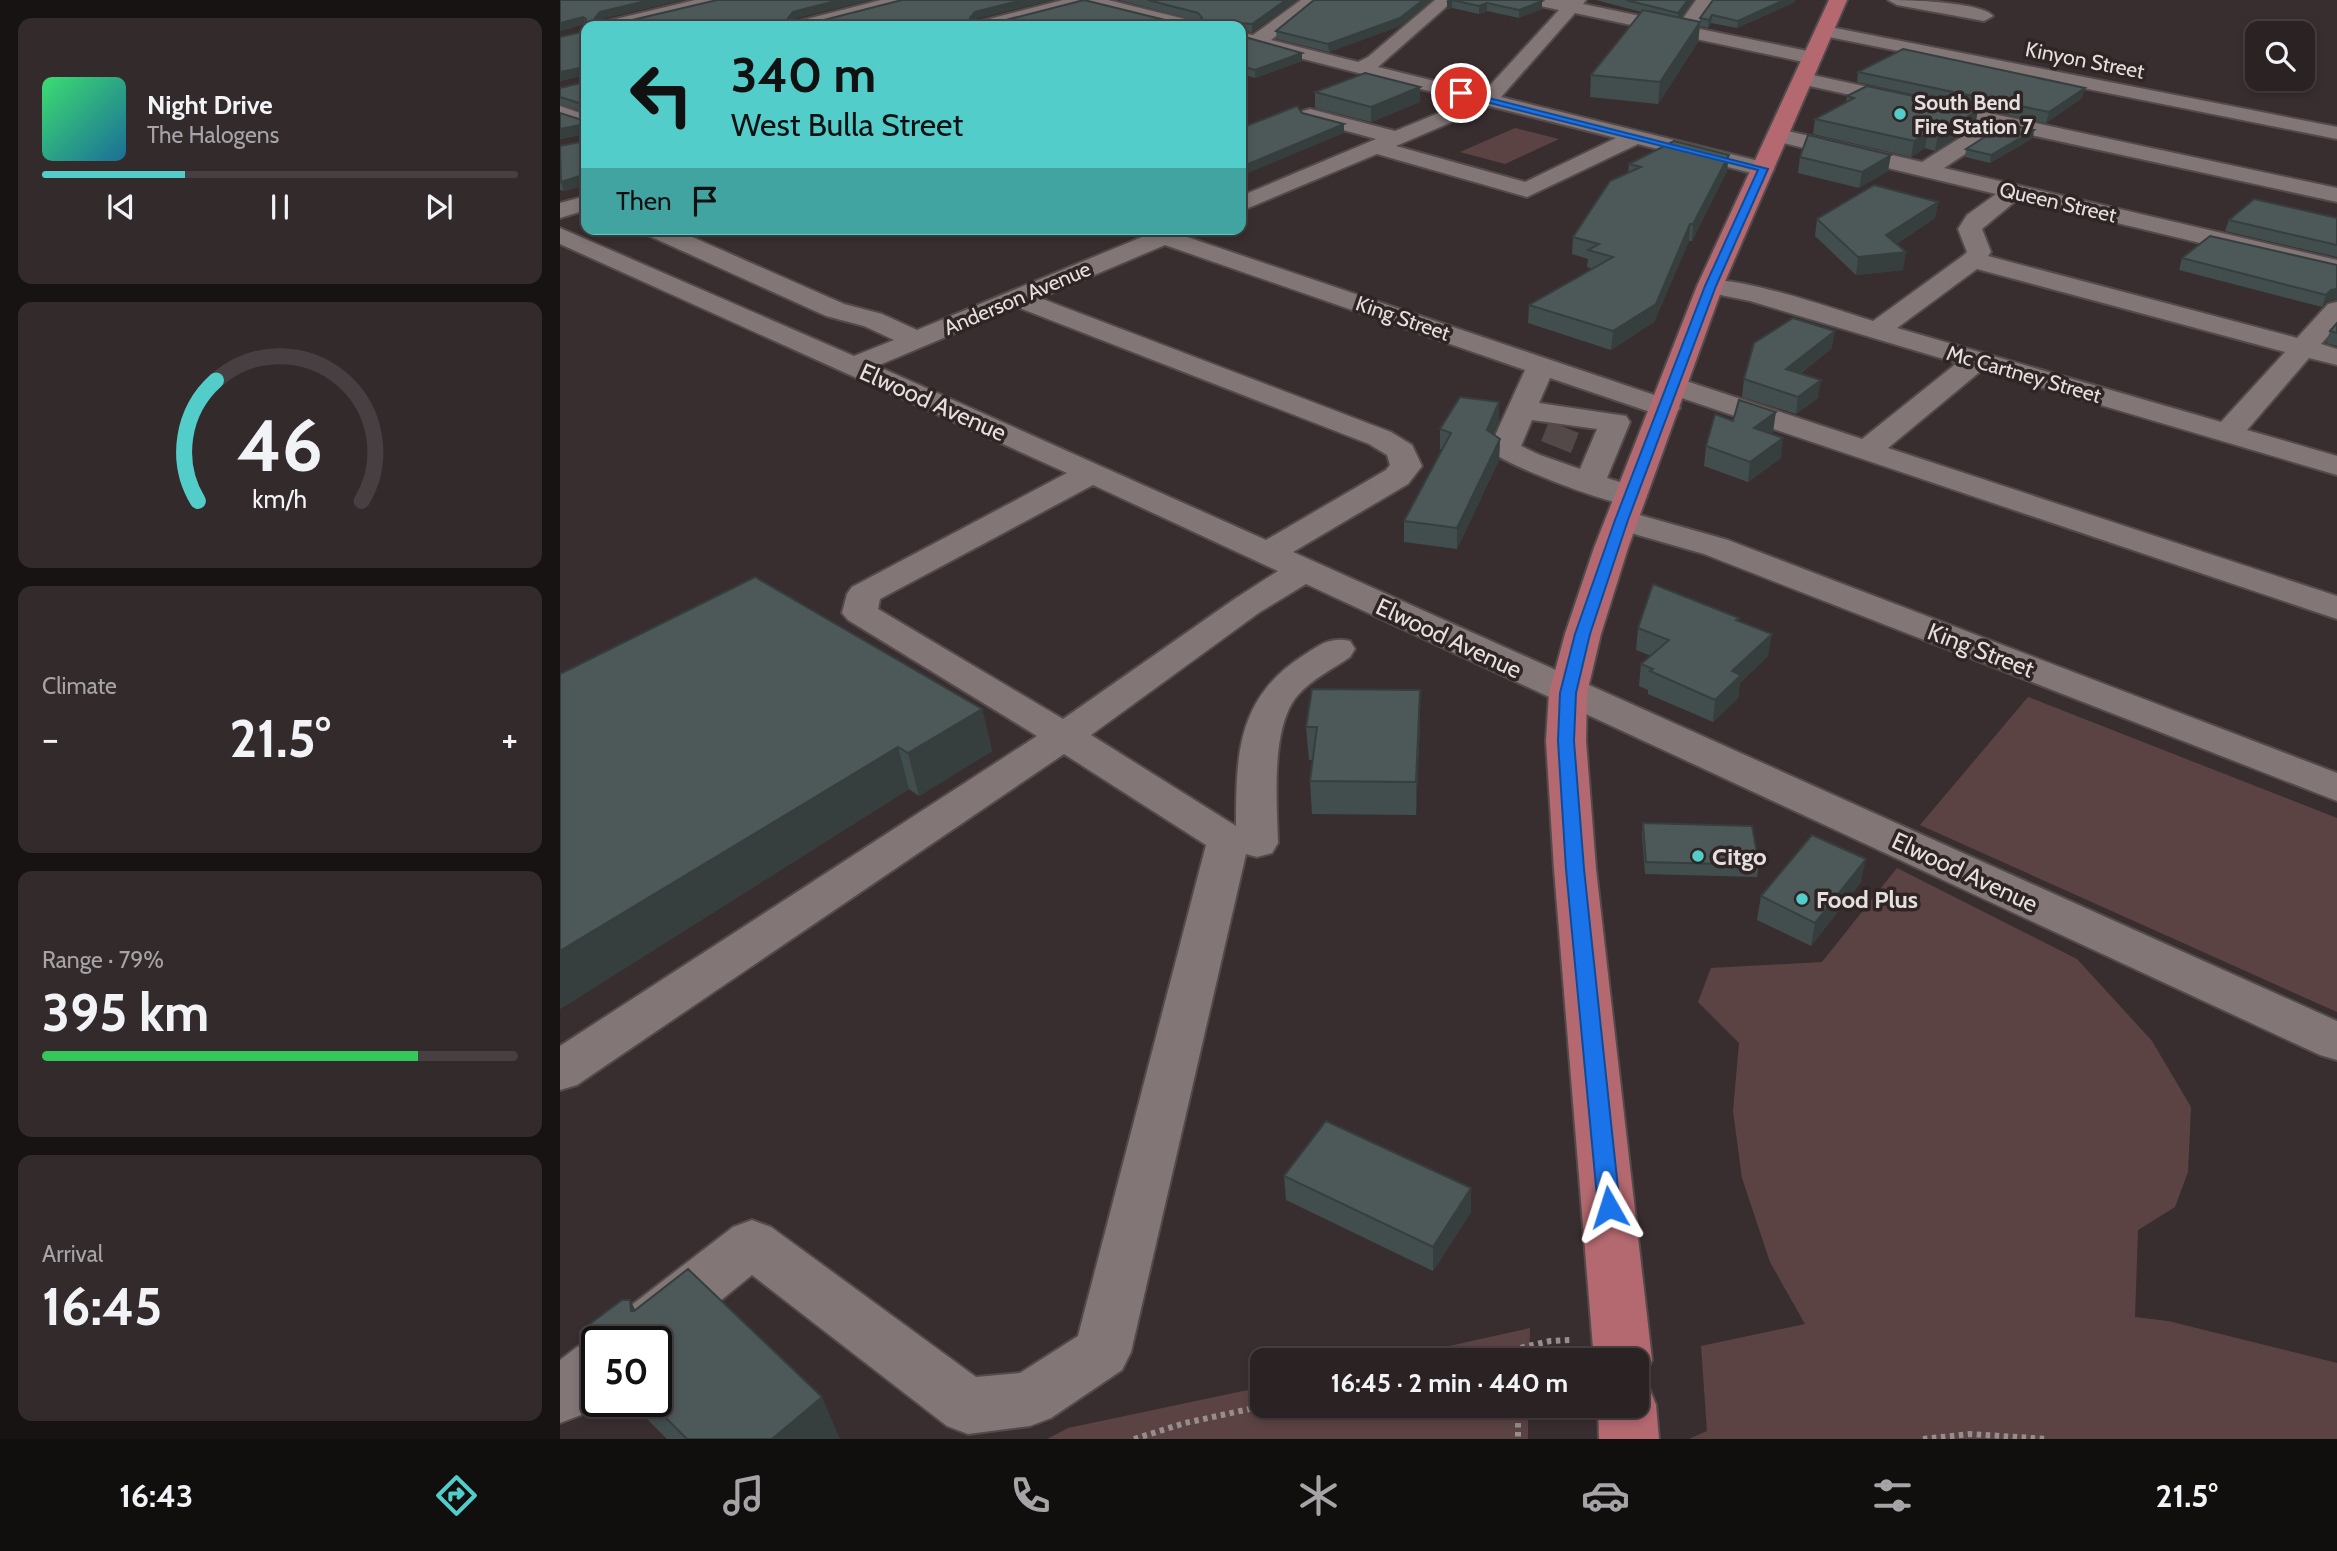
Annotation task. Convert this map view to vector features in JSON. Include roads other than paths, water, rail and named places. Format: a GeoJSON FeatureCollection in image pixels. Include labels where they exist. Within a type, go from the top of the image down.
{"type":"FeatureCollection","features":[{"type":"Feature","properties":{"kind":"main road"},"geometry":{"type":"LineString","coordinates":[[1623,1348],[1575,869],[1566,741],[1568,693],[1583,634],[1626,508],[1710,286],[1838,0]]}},
{"type":"Feature","properties":{"kind":"main road"},"geometry":{"type":"LineString","coordinates":[[1628,1418],[1629,1439]]}},
{"type":"Feature","properties":{"kind":"street"},"geometry":{"type":"LineString","coordinates":[[630,21],[717,0]]}},
{"type":"Feature","properties":{"kind":"street"},"geometry":{"type":"LineString","coordinates":[[820,21],[901,0]]}},
{"type":"Feature","properties":{"kind":"street"},"geometry":{"type":"LineString","coordinates":[[1003,21],[1085,0],[1155,21]]}},
{"type":"Feature","properties":{"kind":"street"},"geometry":{"type":"LineString","coordinates":[[1252,46],[1312,0]]}},
{"type":"Feature","properties":{"kind":"street"},"geometry":{"type":"LineString","coordinates":[[1359,68],[1375,61],[1445,0]]}},
{"type":"Feature","properties":{"kind":"street"},"geometry":{"type":"LineString","coordinates":[[1536,0],[1574,4],[1813,58]]}},
{"type":"Feature","properties":{"kind":"street"},"geometry":{"type":"LineString","coordinates":[[1684,31],[1705,0]]}},
{"type":"Feature","properties":{"kind":"street"},"geometry":{"type":"LineString","coordinates":[[1897,0],[1984,16]]}},
{"type":"Feature","properties":{"kind":"street"},"geometry":{"type":"LineString","coordinates":[[1246,202],[1487,100],[1574,4]]}},
{"type":"Feature","properties":{"kind":"street","name":"Kinyon Street"},"geometry":{"type":"LineString","coordinates":[[1825,31],[2337,133]]}},
{"type":"Feature","properties":{"kind":"street"},"geometry":{"type":"LineString","coordinates":[[1252,46],[1359,68],[1763,169]]}},
{"type":"Feature","properties":{"kind":"street"},"geometry":{"type":"LineString","coordinates":[[2011,87],[2032,72]]}},
{"type":"Feature","properties":{"kind":"street"},"geometry":{"type":"LineString","coordinates":[[1803,79],[2337,195]]}},
{"type":"Feature","properties":{"kind":"street"},"geometry":{"type":"LineString","coordinates":[[1971,116],[1991,101]]}},
{"type":"Feature","properties":{"kind":"street"},"geometry":{"type":"LineString","coordinates":[[560,112],[581,120]]}},
{"type":"Feature","properties":{"kind":"street"},"geometry":{"type":"LineString","coordinates":[[1310,115],[1395,138]]}},
{"type":"Feature","properties":{"kind":"street"},"geometry":{"type":"LineString","coordinates":[[1926,170],[1999,122]]}},
{"type":"Feature","properties":{"kind":"street","name":"Queen Street"},"geometry":{"type":"LineString","coordinates":[[1779,135],[2337,268]]}},
{"type":"Feature","properties":{"kind":"street"},"geometry":{"type":"LineString","coordinates":[[1374,147],[1527,190],[1636,137]]}},
{"type":"Feature","properties":{"kind":"street"},"geometry":{"type":"LineString","coordinates":[[1877,330],[1973,260],[1979,252],[1970,229],[1975,220],[2014,191]]}},
{"type":"Feature","properties":{"kind":"street"},"geometry":{"type":"LineString","coordinates":[[560,211],[581,205]]}},
{"type":"Feature","properties":{"kind":"street","name":"Elwood Avenue"},"geometry":{"type":"LineString","coordinates":[[560,235],[1092,473],[1568,693],[2337,1042]]}},
{"type":"Feature","properties":{"kind":"street"},"geometry":{"type":"LineString","coordinates":[[666,235],[835,310],[873,320],[917,340]]}},
{"type":"Feature","properties":{"kind":"street","name":"Anderson Avenue"},"geometry":{"type":"LineString","coordinates":[[854,366],[1017,298],[1155,235]]}},
{"type":"Feature","properties":{"kind":"street","name":"King Street"},"geometry":{"type":"LineString","coordinates":[[1170,235],[1665,408]]}},
{"type":"Feature","properties":{"kind":"street"},"geometry":{"type":"LineString","coordinates":[[1973,260],[2337,357]]}},
{"type":"Feature","properties":{"kind":"street","name":"Mc Cartney Street"},"geometry":{"type":"LineString","coordinates":[[1710,286],[1754,294],[2337,466]]}},
{"type":"Feature","properties":{"kind":"street"},"geometry":{"type":"LineString","coordinates":[[1017,298],[1380,438],[1396,445],[1405,455],[1406,466],[1397,477],[1268,553]]}},
{"type":"Feature","properties":{"kind":"street"},"geometry":{"type":"LineString","coordinates":[[2228,434],[2337,310]]}},
{"type":"Feature","properties":{"kind":"street"},"geometry":{"type":"LineString","coordinates":[[1867,450],[1977,360]]}},
{"type":"Feature","properties":{"kind":"street"},"geometry":{"type":"LineString","coordinates":[[1541,366],[1504,449],[1559,440],[1665,408],[1867,450],[2337,608]]}},
{"type":"Feature","properties":{"kind":"street"},"geometry":{"type":"LineString","coordinates":[[1521,410],[1559,440]]}},
{"type":"Feature","properties":{"kind":"street"},"geometry":{"type":"LineString","coordinates":[[1589,484],[1615,422]]}},
{"type":"Feature","properties":{"kind":"street","name":"King Street"},"geometry":{"type":"LineString","coordinates":[[1559,440],[1589,484],[1626,508],[1716,547],[2337,788]]}},
{"type":"Feature","properties":{"kind":"street"},"geometry":{"type":"LineString","coordinates":[[647,1326],[752,1242],[968,1406],[1030,1399],[1102,1352],[1228,840],[860,613],[864,594],[1092,473]]}},
{"type":"Feature","properties":{"kind":"street"},"geometry":{"type":"LineString","coordinates":[[560,1071],[1064,737],[1248,606],[1304,570]]}},
{"type":"Feature","properties":{"kind":"street"},"geometry":{"type":"LineString","coordinates":[[1257,843],[1258,761],[1264,724],[1281,691],[1337,649]]}},
{"type":"Feature","properties":{"kind":"street"},"geometry":{"type":"LineString","coordinates":[[560,1396],[581,1379]]}},
{"type":"Feature","properties":{"kind":"tunnel"},"geometry":{"type":"LineString","coordinates":[[1556,447],[1564,427]]}},
{"type":"Feature","properties":{"kind":"place","name":"South Bend Fire Station 7"},"geometry":{"type":"Point","coordinates":[1900,114]}},
{"type":"Feature","properties":{"kind":"place","name":"Citgo"},"geometry":{"type":"Point","coordinates":[1698,856]}},
{"type":"Feature","properties":{"kind":"place","name":"Food Plus"},"geometry":{"type":"Point","coordinates":[1802,899]}}]}
